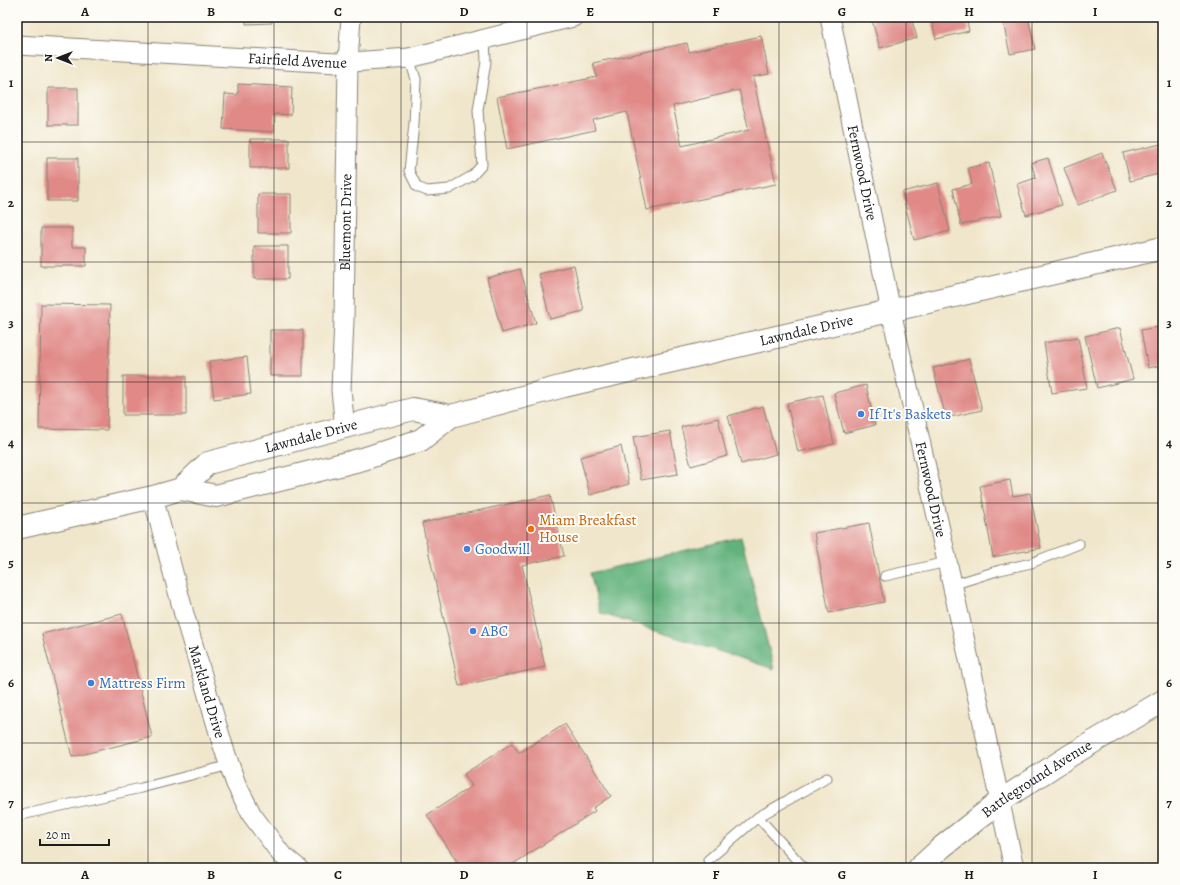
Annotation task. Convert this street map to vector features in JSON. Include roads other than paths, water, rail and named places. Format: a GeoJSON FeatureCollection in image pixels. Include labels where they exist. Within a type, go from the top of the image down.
{"type":"FeatureCollection","features":[{"type":"Feature","properties":{"kind":"main road","name":"Lawndale Drive"},"geometry":{"type":"LineString","coordinates":[[181,489],[216,496],[363,459],[421,440],[451,416],[564,386],[1163,248]]}},
{"type":"Feature","properties":{"kind":"main road","name":"Lawndale Drive"},"geometry":{"type":"LineString","coordinates":[[17,528],[154,497],[181,489],[208,463],[413,409],[451,416]]}},
{"type":"Feature","properties":{"kind":"main road","name":"Battleground Avenue"},"geometry":{"type":"LineString","coordinates":[[919,868],[942,847],[1000,801],[1071,755],[1163,701]]}},
{"type":"Feature","properties":{"kind":"street","name":"Bluemont Drive"},"geometry":{"type":"LineString","coordinates":[[345,428],[340,390],[344,320],[348,62],[351,17]]}},
{"type":"Feature","properties":{"kind":"street","name":"Fairfield Avenue"},"geometry":{"type":"LineString","coordinates":[[17,45],[337,63],[409,58],[572,17]]}},
{"type":"Feature","properties":{"kind":"street","name":"Fernwood Drive"},"geometry":{"type":"LineString","coordinates":[[830,17],[891,311],[1014,868]]}},
{"type":"Feature","properties":{"kind":"street","name":"Markland Drive"},"geometry":{"type":"LineString","coordinates":[[154,497],[184,614],[236,784],[252,815],[281,854],[298,868]]}},
{"type":"Feature","properties":{"kind":"lane"},"geometry":{"type":"LineString","coordinates":[[409,58],[416,79],[414,124],[409,171],[418,187],[427,191],[449,189],[472,176],[482,165],[478,110],[486,62],[485,39]]}},
{"type":"Feature","properties":{"kind":"lane"},"geometry":{"type":"LineString","coordinates":[[952,585],[1000,570],[1031,563],[1079,544]]}},
{"type":"Feature","properties":{"kind":"lane"},"geometry":{"type":"LineString","coordinates":[[885,576],[947,562]]}},
{"type":"Feature","properties":{"kind":"lane"},"geometry":{"type":"LineString","coordinates":[[17,816],[140,788],[230,765]]}},
{"type":"Feature","properties":{"kind":"lane"},"geometry":{"type":"LineString","coordinates":[[708,860],[758,817],[827,778]]}},
{"type":"Feature","properties":{"kind":"lane"},"geometry":{"type":"LineString","coordinates":[[758,817],[804,868]]}},
{"type":"Feature","properties":{"kind":"place","name":"If It's Baskets"},"geometry":{"type":"Point","coordinates":[861,414]}},
{"type":"Feature","properties":{"kind":"place","name":"Miam Breakfast House"},"geometry":{"type":"Point","coordinates":[531,529]}},
{"type":"Feature","properties":{"kind":"place","name":"Goodwill"},"geometry":{"type":"Point","coordinates":[467,549]}},
{"type":"Feature","properties":{"kind":"place","name":"ABC"},"geometry":{"type":"Point","coordinates":[473,631]}},
{"type":"Feature","properties":{"kind":"place","name":"Mattress Firm"},"geometry":{"type":"Point","coordinates":[91,683]}}]}
